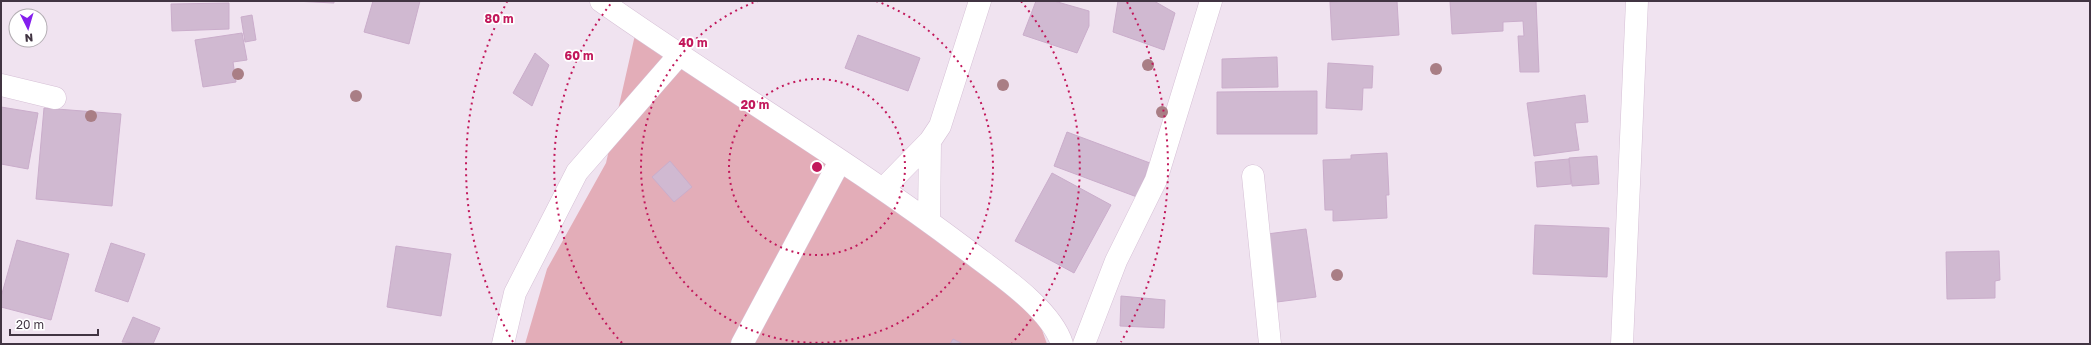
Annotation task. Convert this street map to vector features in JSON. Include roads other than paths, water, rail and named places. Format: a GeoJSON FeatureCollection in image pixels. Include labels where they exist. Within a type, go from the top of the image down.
{"type":"FeatureCollection","features":[{"type":"Feature","properties":{"kind":"street"},"geometry":{"type":"LineString","coordinates":[[601,1],[929,221],[1010,283],[1038,308],[1062,344]]}},
{"type":"Feature","properties":{"kind":"street"},"geometry":{"type":"LineString","coordinates":[[883,189],[930,141],[940,126],[980,1]]}},
{"type":"Feature","properties":{"kind":"street"},"geometry":{"type":"LineString","coordinates":[[1084,344],[1116,261],[1156,180],[1211,1]]}},
{"type":"Feature","properties":{"kind":"street"},"geometry":{"type":"LineString","coordinates":[[1622,344],[1637,1]]}},
{"type":"Feature","properties":{"kind":"street"},"geometry":{"type":"LineString","coordinates":[[503,344],[515,293],[577,172],[680,54]]}},
{"type":"Feature","properties":{"kind":"street"},"geometry":{"type":"LineString","coordinates":[[1,85],[55,98]]}},
{"type":"Feature","properties":{"kind":"street"},"geometry":{"type":"LineString","coordinates":[[929,221],[930,141]]}},
{"type":"Feature","properties":{"kind":"street"},"geometry":{"type":"LineString","coordinates":[[742,344],[840,161]]}},
{"type":"Feature","properties":{"kind":"street"},"geometry":{"type":"LineString","coordinates":[[1253,176],[1270,344]]}}]}
